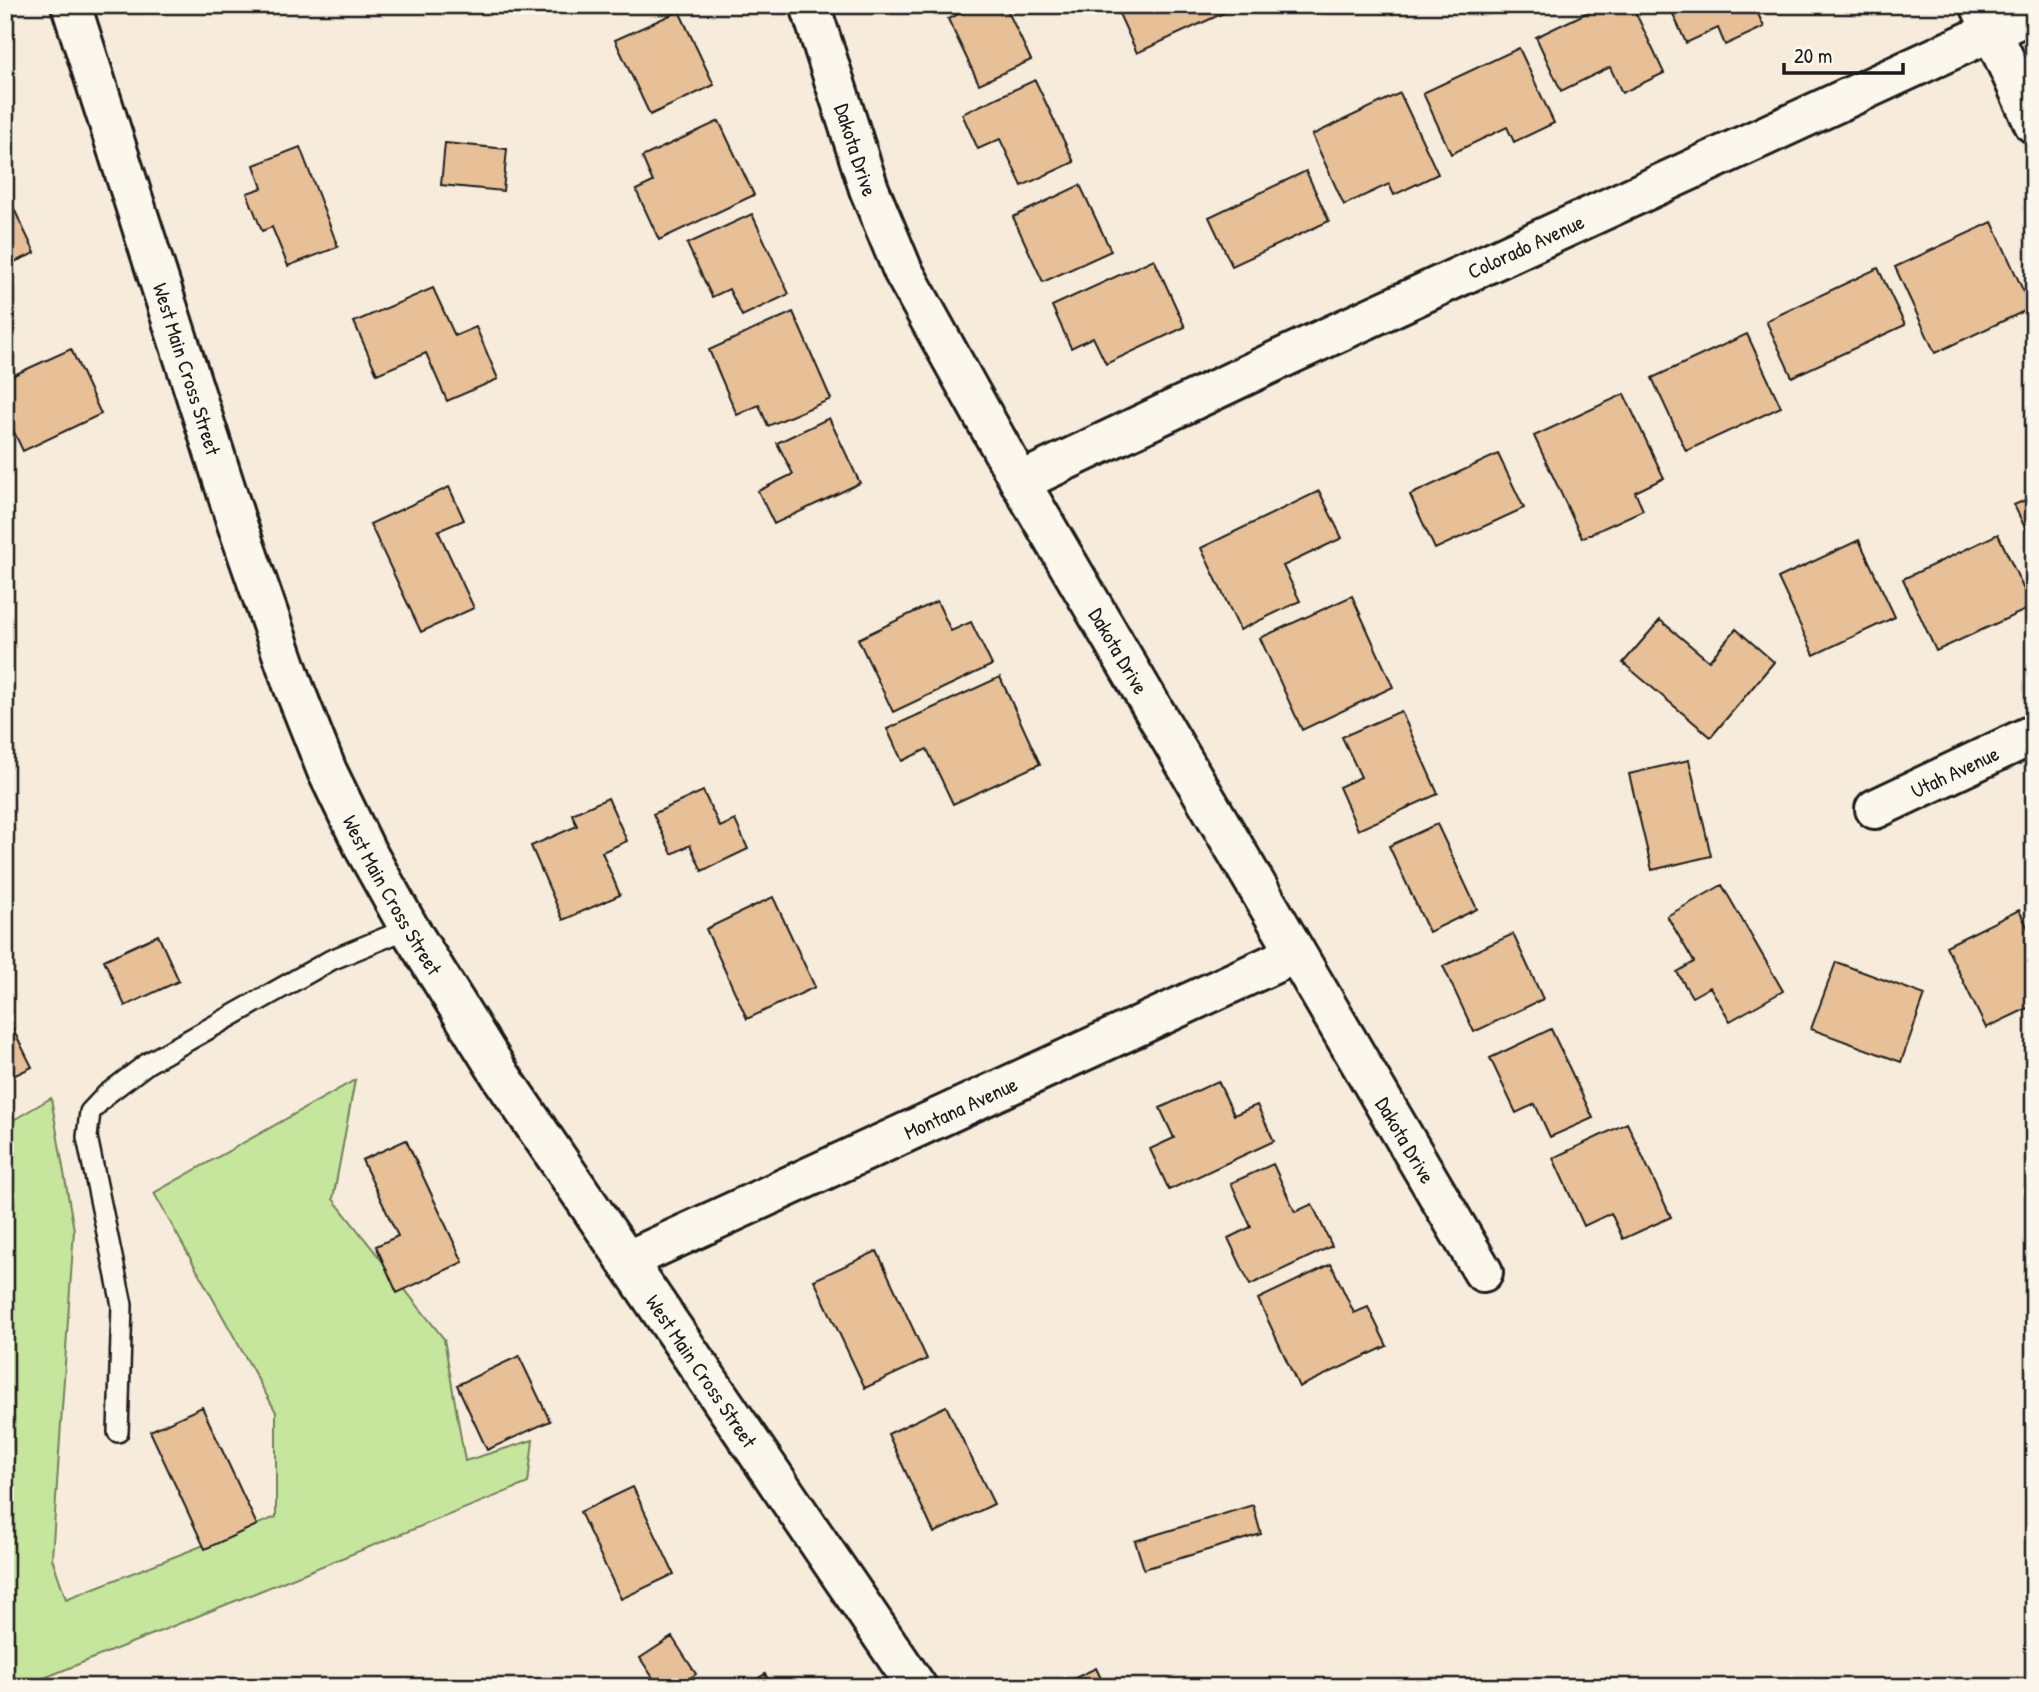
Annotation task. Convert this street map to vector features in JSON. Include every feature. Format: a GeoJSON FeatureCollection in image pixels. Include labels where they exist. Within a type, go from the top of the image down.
{"type":"FeatureCollection","features":[{"type":"Feature","properties":{"kind":"street","name":"West Main Cross Street"},"geometry":{"type":"LineString","coordinates":[[71,5],[231,508],[294,688],[332,782],[366,851],[409,929],[503,1079],[917,1687]]}},
{"type":"Feature","properties":{"kind":"street","name":"Dakota Drive"},"geometry":{"type":"LineString","coordinates":[[810,5],[869,189],[903,271],[1020,482],[1483,1272]]}},
{"type":"Feature","properties":{"kind":"street","name":"Colorado Avenue"},"geometry":{"type":"LineString","coordinates":[[1020,482],[1985,18],[2034,12]]}},
{"type":"Feature","properties":{"kind":"street"},"geometry":{"type":"LineString","coordinates":[[1985,18],[2034,124]]}},
{"type":"Feature","properties":{"kind":"street","name":"Utah Avenue"},"geometry":{"type":"LineString","coordinates":[[1875,809],[2034,734]]}},
{"type":"Feature","properties":{"kind":"street","name":"Montana Avenue"},"geometry":{"type":"LineString","coordinates":[[626,1261],[1295,954]]}},
{"type":"Feature","properties":{"kind":"lane"},"geometry":{"type":"LineString","coordinates":[[118,1433],[122,1305],[87,1137],[90,1112],[107,1094],[148,1063],[331,960],[409,929]]}},
{"type":"Feature","properties":{"kind":"green space"},"geometry":{"type":"Polygon","coordinates":[[[355,1080],[333,1199],[444,1339],[465,1461],[533,1440],[528,1483],[22,1687],[5,1687],[5,1125],[51,1098],[74,1230],[52,1558],[66,1599],[276,1517],[276,1412],[154,1193],[355,1080]]]}},
{"type":"Feature","properties":{"kind":"building"},"geometry":{"type":"Polygon","coordinates":[[[978,5],[1005,5],[1031,60],[979,84],[948,19],[978,5]]]}},
{"type":"Feature","properties":{"kind":"building"},"geometry":{"type":"Polygon","coordinates":[[[1115,5],[1227,5],[1230,10],[1137,53],[1115,5]]]}},
{"type":"Feature","properties":{"kind":"building"},"geometry":{"type":"Polygon","coordinates":[[[1603,5],[1632,5],[1664,73],[1622,93],[1610,67],[1561,91],[1536,37],[1603,5]]]}},
{"type":"Feature","properties":{"kind":"building"},"geometry":{"type":"Polygon","coordinates":[[[1669,5],[1754,5],[1764,27],[1725,45],[1718,28],[1686,43],[1669,5]]]}},
{"type":"Feature","properties":{"kind":"building"},"geometry":{"type":"Polygon","coordinates":[[[679,11],[714,85],[650,115],[615,40],[679,11]]]}},
{"type":"Feature","properties":{"kind":"building"},"geometry":{"type":"Polygon","coordinates":[[[1519,48],[1554,123],[1514,142],[1507,127],[1451,154],[1423,93],[1519,48]]]}},
{"type":"Feature","properties":{"kind":"building"},"geometry":{"type":"Polygon","coordinates":[[[1035,80],[1074,162],[1022,186],[1000,139],[978,149],[962,114],[1035,80]]]}},
{"type":"Feature","properties":{"kind":"building"},"geometry":{"type":"Polygon","coordinates":[[[1400,93],[1438,174],[1394,195],[1389,184],[1344,205],[1312,135],[1400,93]]]}},
{"type":"Feature","properties":{"kind":"building"},"geometry":{"type":"Polygon","coordinates":[[[719,121],[754,195],[659,240],[636,190],[653,182],[642,157],[719,121]]]}},
{"type":"Feature","properties":{"kind":"building"},"geometry":{"type":"Polygon","coordinates":[[[445,143],[507,149],[503,191],[441,185],[445,143]]]}},
{"type":"Feature","properties":{"kind":"building"},"geometry":{"type":"Polygon","coordinates":[[[300,147],[338,247],[288,266],[272,227],[262,231],[247,193],[262,188],[254,165],[300,147]]]}},
{"type":"Feature","properties":{"kind":"building"},"geometry":{"type":"Polygon","coordinates":[[[1306,171],[1329,221],[1232,266],[1209,217],[1306,171]]]}},
{"type":"Feature","properties":{"kind":"building"},"geometry":{"type":"Polygon","coordinates":[[[1080,185],[1111,251],[1043,282],[1013,217],[1080,185]]]}},
{"type":"Feature","properties":{"kind":"building"},"geometry":{"type":"Polygon","coordinates":[[[5,190],[35,253],[5,266],[5,190]]]}},
{"type":"Feature","properties":{"kind":"building"},"geometry":{"type":"Polygon","coordinates":[[[752,214],[789,294],[742,316],[729,289],[712,297],[687,244],[752,214]]]}},
{"type":"Feature","properties":{"kind":"building"},"geometry":{"type":"Polygon","coordinates":[[[1992,222],[2031,308],[1935,353],[1895,267],[1992,222]]]}},
{"type":"Feature","properties":{"kind":"building"},"geometry":{"type":"Polygon","coordinates":[[[1154,259],[1185,327],[1106,364],[1093,337],[1071,348],[1052,306],[1154,259]]]}},
{"type":"Feature","properties":{"kind":"building"},"geometry":{"type":"Polygon","coordinates":[[[1878,268],[1905,325],[1792,377],[1766,321],[1878,268]]]}},
{"type":"Feature","properties":{"kind":"building"},"geometry":{"type":"Polygon","coordinates":[[[433,288],[455,336],[476,327],[498,379],[447,401],[426,353],[377,374],[354,322],[433,288]]]}},
{"type":"Feature","properties":{"kind":"building"},"geometry":{"type":"Polygon","coordinates":[[[793,312],[831,399],[768,426],[759,405],[737,415],[709,350],[793,312]]]}},
{"type":"Feature","properties":{"kind":"building"},"geometry":{"type":"Polygon","coordinates":[[[1747,334],[1781,407],[1686,451],[1652,378],[1747,334]]]}},
{"type":"Feature","properties":{"kind":"building"},"geometry":{"type":"Polygon","coordinates":[[[71,349],[101,414],[23,451],[5,413],[5,379],[71,349]]]}},
{"type":"Feature","properties":{"kind":"building"},"geometry":{"type":"Polygon","coordinates":[[[1624,394],[1664,478],[1635,492],[1643,510],[1582,538],[1534,436],[1624,394]]]}},
{"type":"Feature","properties":{"kind":"building"},"geometry":{"type":"Polygon","coordinates":[[[829,418],[860,483],[774,524],[758,491],[793,474],[777,443],[829,418]]]}},
{"type":"Feature","properties":{"kind":"building"},"geometry":{"type":"Polygon","coordinates":[[[1498,454],[1524,508],[1435,549],[1410,495],[1498,454]]]}},
{"type":"Feature","properties":{"kind":"building"},"geometry":{"type":"Polygon","coordinates":[[[449,487],[464,520],[438,531],[474,608],[421,632],[370,524],[449,487]]]}},
{"type":"Feature","properties":{"kind":"building"},"geometry":{"type":"Polygon","coordinates":[[[1319,491],[1342,538],[1283,566],[1300,601],[1240,630],[1201,548],[1319,491]]]}},
{"type":"Feature","properties":{"kind":"building"},"geometry":{"type":"Polygon","coordinates":[[[2034,496],[2034,546],[2014,505],[2034,496]]]}},
{"type":"Feature","properties":{"kind":"building"},"geometry":{"type":"Polygon","coordinates":[[[1998,534],[2032,607],[1936,651],[1903,579],[1998,534]]]}},
{"type":"Feature","properties":{"kind":"building"},"geometry":{"type":"Polygon","coordinates":[[[1859,540],[1895,617],[1814,655],[1778,578],[1859,540]]]}},
{"type":"Feature","properties":{"kind":"building"},"geometry":{"type":"Polygon","coordinates":[[[1352,596],[1393,687],[1302,730],[1260,638],[1352,596]]]}},
{"type":"Feature","properties":{"kind":"building"},"geometry":{"type":"Polygon","coordinates":[[[937,601],[951,631],[971,622],[992,665],[893,712],[858,639],[937,601]]]}},
{"type":"Feature","properties":{"kind":"building"},"geometry":{"type":"Polygon","coordinates":[[[1660,620],[1709,661],[1736,629],[1774,662],[1711,737],[1623,663],[1660,620]]]}},
{"type":"Feature","properties":{"kind":"building"},"geometry":{"type":"Polygon","coordinates":[[[1000,677],[1040,764],[953,804],[927,749],[902,761],[887,729],[1000,677]]]}},
{"type":"Feature","properties":{"kind":"building"},"geometry":{"type":"Polygon","coordinates":[[[1401,711],[1438,794],[1358,830],[1339,787],[1361,777],[1342,737],[1401,711]]]}},
{"type":"Feature","properties":{"kind":"building"},"geometry":{"type":"Polygon","coordinates":[[[1689,760],[1711,856],[1652,870],[1629,774],[1689,760]]]}},
{"type":"Feature","properties":{"kind":"building"},"geometry":{"type":"Polygon","coordinates":[[[703,791],[720,827],[735,820],[748,849],[702,871],[690,845],[672,854],[653,814],[703,791]]]}},
{"type":"Feature","properties":{"kind":"building"},"geometry":{"type":"Polygon","coordinates":[[[608,798],[627,841],[602,852],[620,895],[563,920],[531,846],[577,826],[572,814],[608,798]]]}},
{"type":"Feature","properties":{"kind":"building"},"geometry":{"type":"Polygon","coordinates":[[[1437,824],[1477,909],[1429,932],[1389,846],[1437,824]]]}},
{"type":"Feature","properties":{"kind":"building"},"geometry":{"type":"Polygon","coordinates":[[[1722,885],[1783,991],[1730,1021],[1710,987],[1692,997],[1677,972],[1694,962],[1667,916],[1722,885]]]}},
{"type":"Feature","properties":{"kind":"building"},"geometry":{"type":"Polygon","coordinates":[[[773,897],[815,987],[747,1019],[706,929],[773,897]]]}},
{"type":"Feature","properties":{"kind":"building"},"geometry":{"type":"Polygon","coordinates":[[[2019,910],[2034,941],[2034,1005],[1986,1028],[1946,946],[2019,910]]]}},
{"type":"Feature","properties":{"kind":"building"},"geometry":{"type":"Polygon","coordinates":[[[1513,934],[1543,999],[1474,1032],[1443,966],[1513,934]]]}},
{"type":"Feature","properties":{"kind":"building"},"geometry":{"type":"Polygon","coordinates":[[[158,935],[179,981],[125,1006],[104,960],[158,935]]]}},
{"type":"Feature","properties":{"kind":"building"},"geometry":{"type":"Polygon","coordinates":[[[1836,962],[1925,995],[1901,1062],[1811,1029],[1836,962]]]}},
{"type":"Feature","properties":{"kind":"building"},"geometry":{"type":"Polygon","coordinates":[[[5,1013],[32,1067],[5,1080],[5,1013]]]}},
{"type":"Feature","properties":{"kind":"building"},"geometry":{"type":"Polygon","coordinates":[[[1551,1029],[1593,1118],[1550,1137],[1535,1104],[1516,1113],[1490,1058],[1551,1029]]]}},
{"type":"Feature","properties":{"kind":"building"},"geometry":{"type":"Polygon","coordinates":[[[1218,1081],[1234,1115],[1257,1105],[1274,1141],[1169,1190],[1150,1149],[1174,1138],[1160,1108],[1218,1081]]]}},
{"type":"Feature","properties":{"kind":"building"},"geometry":{"type":"Polygon","coordinates":[[[1627,1123],[1671,1217],[1623,1239],[1611,1213],[1584,1226],[1553,1158],[1627,1123]]]}},
{"type":"Feature","properties":{"kind":"building"},"geometry":{"type":"Polygon","coordinates":[[[406,1140],[463,1262],[397,1293],[376,1246],[398,1236],[362,1160],[406,1140]]]}},
{"type":"Feature","properties":{"kind":"building"},"geometry":{"type":"Polygon","coordinates":[[[1273,1164],[1295,1212],[1312,1204],[1332,1246],[1250,1285],[1228,1238],[1251,1227],[1231,1183],[1273,1164]]]}},
{"type":"Feature","properties":{"kind":"building"},"geometry":{"type":"Polygon","coordinates":[[[877,1251],[927,1359],[865,1388],[814,1280],[877,1251]]]}},
{"type":"Feature","properties":{"kind":"building"},"geometry":{"type":"Polygon","coordinates":[[[1331,1264],[1354,1313],[1368,1307],[1387,1346],[1299,1387],[1258,1299],[1331,1264]]]}},
{"type":"Feature","properties":{"kind":"building"},"geometry":{"type":"Polygon","coordinates":[[[519,1356],[550,1421],[487,1450],[457,1385],[519,1356]]]}},
{"type":"Feature","properties":{"kind":"building"},"geometry":{"type":"Polygon","coordinates":[[[946,1406],[994,1504],[934,1533],[888,1434],[946,1406]]]}},
{"type":"Feature","properties":{"kind":"building"},"geometry":{"type":"Polygon","coordinates":[[[202,1407],[257,1525],[205,1549],[150,1431],[202,1407]]]}},
{"type":"Feature","properties":{"kind":"building"},"geometry":{"type":"Polygon","coordinates":[[[633,1487],[674,1574],[621,1599],[580,1512],[633,1487]]]}},
{"type":"Feature","properties":{"kind":"building"},"geometry":{"type":"Polygon","coordinates":[[[1253,1505],[1261,1534],[1144,1569],[1135,1541],[1253,1505]]]}},
{"type":"Feature","properties":{"kind":"building"},"geometry":{"type":"Polygon","coordinates":[[[672,1637],[696,1674],[676,1687],[659,1687],[640,1658],[672,1637]]]}},
{"type":"Feature","properties":{"kind":"building"},"geometry":{"type":"Polygon","coordinates":[[[1096,1668],[1105,1687],[1056,1687],[1096,1668]]]}},
{"type":"Feature","properties":{"kind":"building"},"geometry":{"type":"Polygon","coordinates":[[[765,1674],[773,1687],[745,1687],[765,1674]]]}}]}
